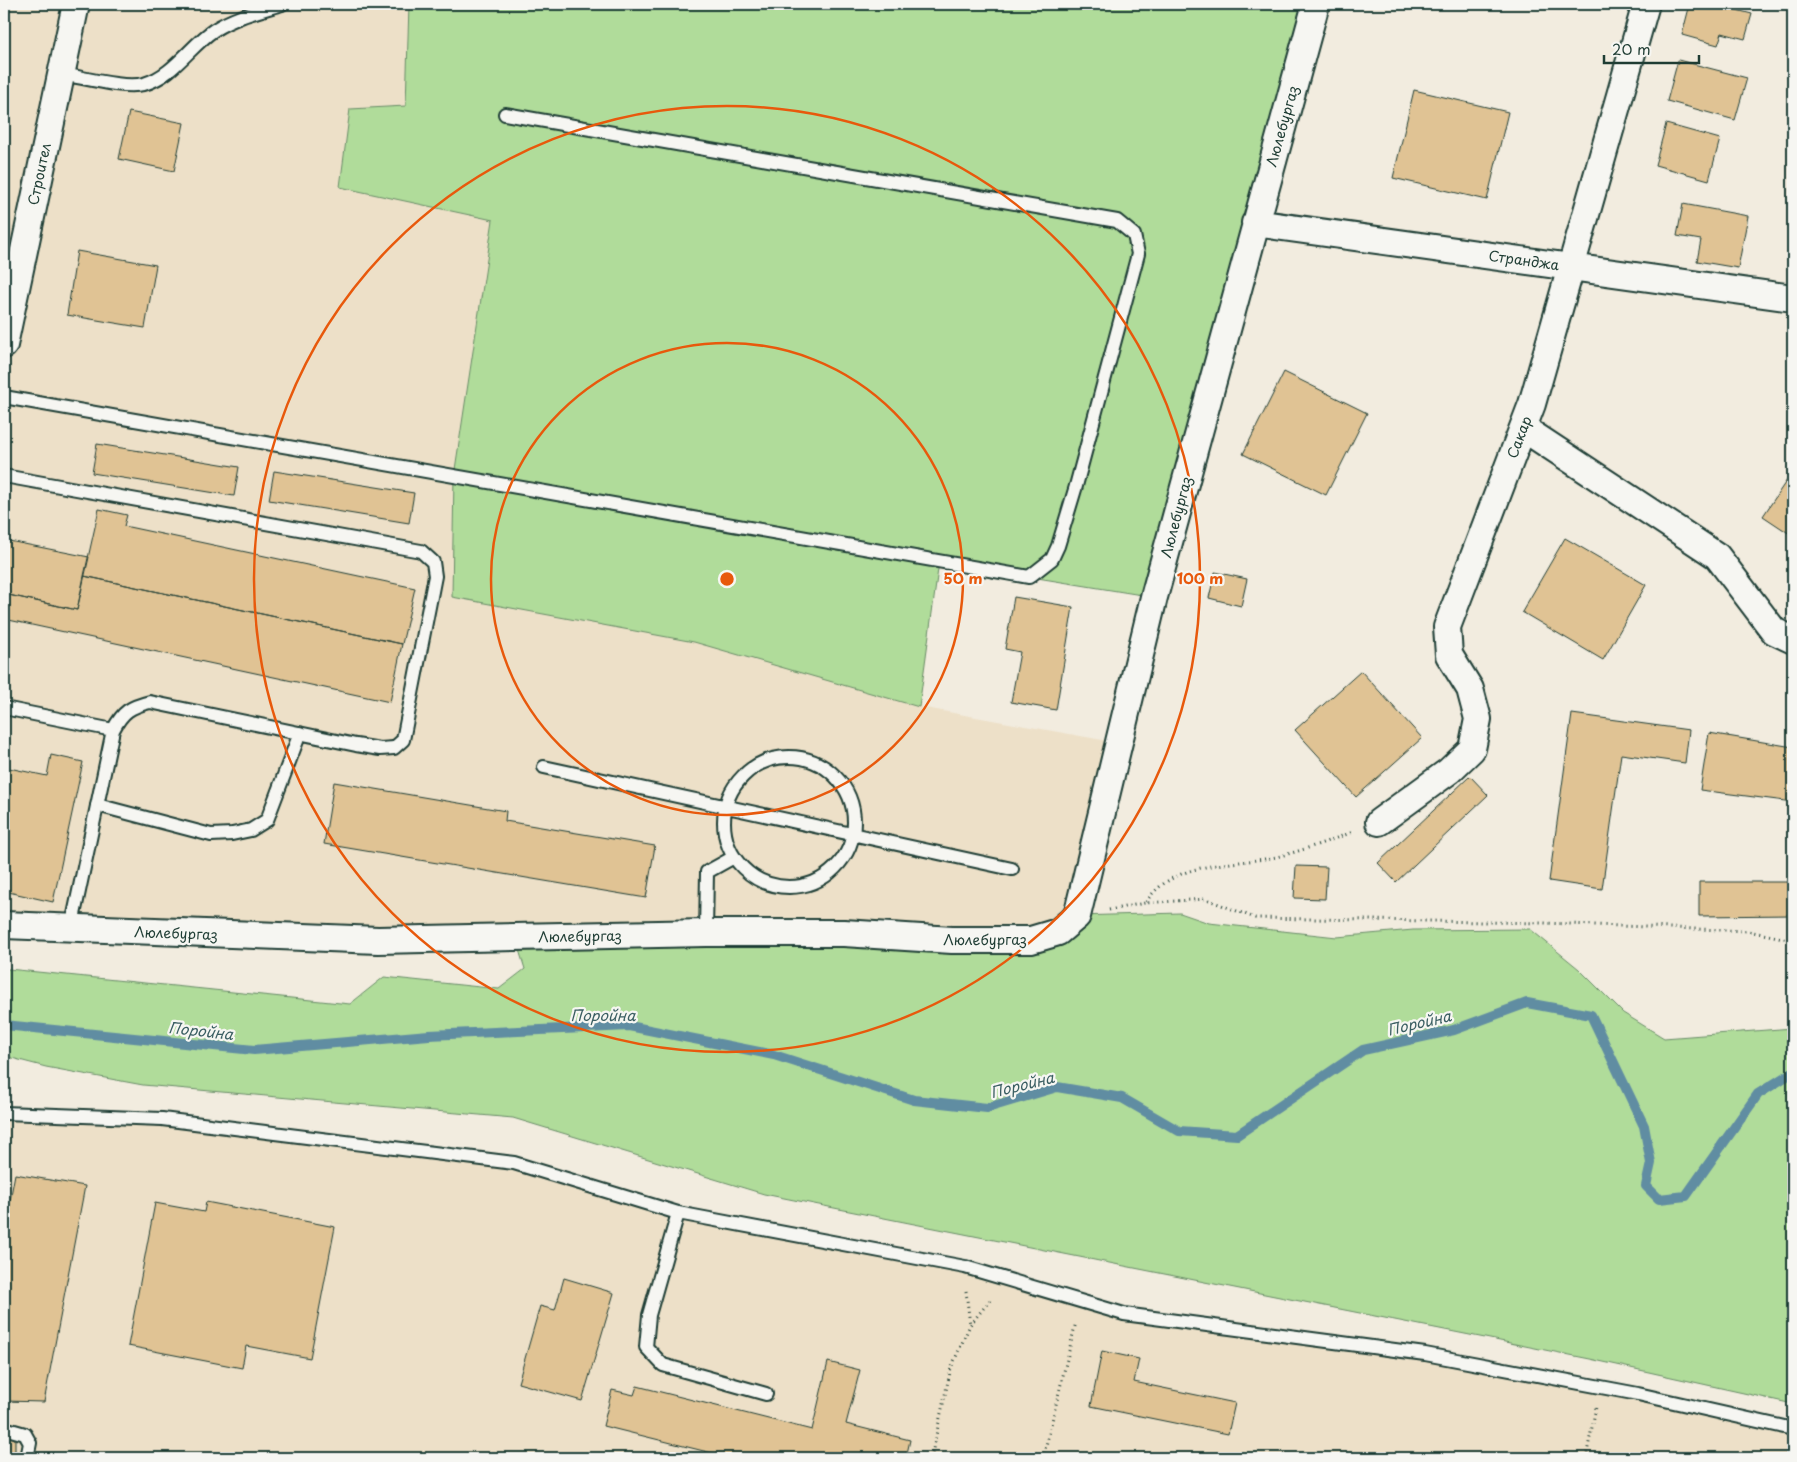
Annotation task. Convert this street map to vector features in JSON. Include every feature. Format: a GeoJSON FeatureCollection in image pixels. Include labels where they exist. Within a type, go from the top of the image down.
{"type":"FeatureCollection","features":[{"type":"Feature","properties":{"kind":"street","name":"Строител"},"geometry":{"type":"LineString","coordinates":[[4,345],[12,262],[76,4]]}},
{"type":"Feature","properties":{"kind":"street","name":"Люлебургаз"},"geometry":{"type":"LineString","coordinates":[[4,925],[378,940],[706,933],[844,933],[952,940],[1031,940],[1058,932],[1077,916],[1154,597],[1316,4]]}},
{"type":"Feature","properties":{"kind":"street","name":"Сакар"},"geometry":{"type":"LineString","coordinates":[[1379,822],[1450,771],[1472,749],[1478,720],[1470,689],[1449,655],[1447,627],[1532,404],[1573,267],[1646,4]]}},
{"type":"Feature","properties":{"kind":"street","name":"Странджа"},"geometry":{"type":"LineString","coordinates":[[1255,223],[1793,298]]}},
{"type":"Feature","properties":{"kind":"street"},"geometry":{"type":"LineString","coordinates":[[1523,428],[1717,556],[1774,631],[1793,640]]}},
{"type":"Feature","properties":{"kind":"lane"},"geometry":{"type":"LineString","coordinates":[[60,74],[123,84],[143,84],[166,73],[192,46],[215,29],[242,17],[282,4]]}},
{"type":"Feature","properties":{"kind":"lane"},"geometry":{"type":"LineString","coordinates":[[4,397],[1029,577],[1052,559],[1076,486],[1138,254],[1134,235],[1117,221],[505,114]]}},
{"type":"Feature","properties":{"kind":"lane"},"geometry":{"type":"LineString","coordinates":[[4,476],[421,551],[433,562],[436,576],[403,740],[394,748],[380,749],[150,702],[136,705],[120,716],[114,730],[71,929]]}},
{"type":"Feature","properties":{"kind":"lane"},"geometry":{"type":"LineString","coordinates":[[4,708],[114,730]]}},
{"type":"Feature","properties":{"kind":"lane"},"geometry":{"type":"LineString","coordinates":[[97,805],[211,834],[232,834],[251,830],[267,820],[300,733]]}},
{"type":"Feature","properties":{"kind":"lane"},"geometry":{"type":"LineString","coordinates":[[783,758],[803,759],[821,766],[837,778],[848,795],[853,814],[853,834],[846,852],[835,868],[820,880],[801,886],[782,887],[763,882],[746,872],[734,857],[725,832],[726,806],[734,788],[747,772],[764,762],[783,758]]}},
{"type":"Feature","properties":{"kind":"lane"},"geometry":{"type":"LineString","coordinates":[[544,767],[1012,869]]}},
{"type":"Feature","properties":{"kind":"lane"},"geometry":{"type":"LineString","coordinates":[[706,933],[707,872],[734,857]]}},
{"type":"Feature","properties":{"kind":"lane"},"geometry":{"type":"LineString","coordinates":[[4,1113],[162,1119],[514,1163],[678,1213],[966,1267],[1124,1314],[1425,1354],[1600,1387],[1793,1429]]}},
{"type":"Feature","properties":{"kind":"lane"},"geometry":{"type":"LineString","coordinates":[[678,1213],[649,1315],[646,1347],[664,1365],[766,1394]]}},
{"type":"Feature","properties":{"kind":"lane"},"geometry":{"type":"LineString","coordinates":[[4,1428],[25,1434],[30,1443],[26,1458]]}},
{"type":"Feature","properties":{"kind":"path"},"geometry":{"type":"LineString","coordinates":[[1146,903],[1155,889],[1195,868],[1276,857],[1379,822]]}},
{"type":"Feature","properties":{"kind":"path"},"geometry":{"type":"LineString","coordinates":[[1077,916],[1146,903],[1206,899],[1255,918],[1544,923],[1748,931],[1793,940]]}},
{"type":"Feature","properties":{"kind":"path"},"geometry":{"type":"LineString","coordinates":[[1043,1458],[1080,1302]]}},
{"type":"Feature","properties":{"kind":"path"},"geometry":{"type":"LineString","coordinates":[[931,1458],[951,1368],[970,1325]]}},
{"type":"Feature","properties":{"kind":"path"},"geometry":{"type":"LineString","coordinates":[[1586,1458],[1600,1387]]}},
{"type":"Feature","properties":{"kind":"shaded area"},"geometry":{"type":"Polygon","coordinates":[[[4,4],[1316,4],[939,562],[920,707],[1119,743],[1077,916],[1058,932],[4,925],[4,4]]]}},
{"type":"Feature","properties":{"kind":"shaded area"},"geometry":{"type":"Polygon","coordinates":[[[4,1113],[162,1119],[514,1163],[678,1213],[941,1263],[1124,1314],[1425,1354],[1793,1429],[1793,1458],[4,1458],[4,1113]]]}},
{"type":"Feature","properties":{"kind":"green space"},"geometry":{"type":"Polygon","coordinates":[[[409,4],[1297,4],[1316,7],[1154,597],[939,562],[919,707],[694,642],[452,597],[454,476],[493,220],[340,187],[350,109],[406,106],[409,4]]]}},
{"type":"Feature","properties":{"kind":"green space"},"geometry":{"type":"Polygon","coordinates":[[[1180,913],[1209,923],[1337,937],[1413,930],[1530,929],[1579,969],[1623,1013],[1664,1038],[1793,1028],[1793,1404],[1590,1359],[764,1194],[513,1118],[143,1085],[46,1067],[4,1056],[4,970],[8,969],[350,1004],[384,977],[499,989],[525,969],[515,937],[1031,940],[1077,916],[1180,913]]]}},
{"type":"Feature","properties":{"kind":"building"},"geometry":{"type":"Polygon","coordinates":[[[1690,4],[1713,4],[1752,14],[1745,39],[1722,33],[1718,45],[1682,35],[1690,4]]]}},
{"type":"Feature","properties":{"kind":"building"},"geometry":{"type":"Polygon","coordinates":[[[1678,60],[1747,78],[1735,120],[1667,101],[1678,60]]]}},
{"type":"Feature","properties":{"kind":"building"},"geometry":{"type":"Polygon","coordinates":[[[1414,90],[1508,112],[1487,200],[1393,178],[1414,90]]]}},
{"type":"Feature","properties":{"kind":"building"},"geometry":{"type":"Polygon","coordinates":[[[129,112],[184,123],[174,171],[119,159],[129,112]]]}},
{"type":"Feature","properties":{"kind":"building"},"geometry":{"type":"Polygon","coordinates":[[[1666,124],[1720,139],[1709,180],[1655,165],[1666,124]]]}},
{"type":"Feature","properties":{"kind":"building"},"geometry":{"type":"Polygon","coordinates":[[[1683,204],[1748,216],[1738,268],[1697,261],[1701,240],[1677,236],[1683,204]]]}},
{"type":"Feature","properties":{"kind":"building"},"geometry":{"type":"Polygon","coordinates":[[[77,251],[156,265],[145,328],[67,315],[77,251]]]}},
{"type":"Feature","properties":{"kind":"building"},"geometry":{"type":"Polygon","coordinates":[[[1284,372],[1367,413],[1326,495],[1243,454],[1284,372]]]}},
{"type":"Feature","properties":{"kind":"building"},"geometry":{"type":"Polygon","coordinates":[[[97,444],[239,467],[234,496],[92,473],[97,444]]]}},
{"type":"Feature","properties":{"kind":"building"},"geometry":{"type":"Polygon","coordinates":[[[274,471],[414,493],[409,523],[269,500],[274,471]]]}},
{"type":"Feature","properties":{"kind":"building"},"geometry":{"type":"Polygon","coordinates":[[[1793,471],[1793,536],[1763,516],[1793,471]]]}},
{"type":"Feature","properties":{"kind":"building"},"geometry":{"type":"Polygon","coordinates":[[[99,509],[127,515],[124,526],[415,588],[402,644],[84,576],[99,509]]]}},
{"type":"Feature","properties":{"kind":"building"},"geometry":{"type":"Polygon","coordinates":[[[1565,538],[1646,585],[1603,660],[1522,612],[1565,538]]]}},
{"type":"Feature","properties":{"kind":"building"},"geometry":{"type":"Polygon","coordinates":[[[4,540],[89,557],[77,610],[4,594],[4,540]]]}},
{"type":"Feature","properties":{"kind":"building"},"geometry":{"type":"Polygon","coordinates":[[[1215,572],[1247,579],[1241,606],[1209,598],[1215,572]]]}},
{"type":"Feature","properties":{"kind":"building"},"geometry":{"type":"Polygon","coordinates":[[[84,576],[402,644],[390,702],[4,619],[4,594],[77,610],[84,576]]]}},
{"type":"Feature","properties":{"kind":"building"},"geometry":{"type":"Polygon","coordinates":[[[1014,597],[1073,607],[1056,710],[1011,702],[1020,652],[1005,649],[1014,597]]]}},
{"type":"Feature","properties":{"kind":"building"},"geometry":{"type":"Polygon","coordinates":[[[1361,671],[1422,738],[1356,797],[1295,730],[1361,671]]]}},
{"type":"Feature","properties":{"kind":"building"},"geometry":{"type":"Polygon","coordinates":[[[1572,714],[1689,730],[1685,763],[1621,754],[1602,889],[1549,881],[1572,714]]]}},
{"type":"Feature","properties":{"kind":"building"},"geometry":{"type":"Polygon","coordinates":[[[1709,733],[1793,747],[1793,802],[1700,790],[1709,733]]]}},
{"type":"Feature","properties":{"kind":"building"},"geometry":{"type":"Polygon","coordinates":[[[51,755],[83,762],[53,902],[4,891],[4,767],[47,776],[51,755]]]}},
{"type":"Feature","properties":{"kind":"building"},"geometry":{"type":"Polygon","coordinates":[[[1470,776],[1488,795],[1396,882],[1378,863],[1470,776]]]}},
{"type":"Feature","properties":{"kind":"building"},"geometry":{"type":"Polygon","coordinates":[[[334,782],[506,811],[505,821],[655,846],[646,898],[324,844],[334,782]]]}},
{"type":"Feature","properties":{"kind":"building"},"geometry":{"type":"Polygon","coordinates":[[[1296,866],[1327,867],[1325,899],[1294,898],[1296,866]]]}},
{"type":"Feature","properties":{"kind":"building"},"geometry":{"type":"Polygon","coordinates":[[[1699,882],[1793,882],[1793,915],[1699,916],[1699,882]]]}},
{"type":"Feature","properties":{"kind":"building"},"geometry":{"type":"Polygon","coordinates":[[[15,1174],[85,1186],[44,1402],[4,1401],[4,1232],[15,1174]]]}},
{"type":"Feature","properties":{"kind":"building"},"geometry":{"type":"Polygon","coordinates":[[[206,1202],[335,1227],[310,1358],[246,1346],[242,1368],[128,1346],[155,1203],[204,1212],[206,1202]]]}},
{"type":"Feature","properties":{"kind":"building"},"geometry":{"type":"Polygon","coordinates":[[[564,1278],[614,1293],[582,1401],[518,1383],[540,1306],[555,1310],[564,1278]]]}},
{"type":"Feature","properties":{"kind":"building"},"geometry":{"type":"Polygon","coordinates":[[[1102,1351],[1139,1359],[1134,1382],[1235,1403],[1228,1434],[1091,1406],[1102,1351]]]}},
{"type":"Feature","properties":{"kind":"building"},"geometry":{"type":"Polygon","coordinates":[[[828,1362],[860,1370],[846,1424],[910,1440],[906,1458],[732,1458],[603,1426],[612,1390],[634,1395],[637,1386],[812,1430],[828,1362]]]}},
{"type":"Feature","properties":{"kind":"building"},"geometry":{"type":"Polygon","coordinates":[[[4,1434],[15,1434],[15,1458],[4,1458],[4,1434]]]}},
{"type":"Feature","properties":{"kind":"waterway","name":"Поройна"},"geometry":{"type":"LineString","coordinates":[[4,1025],[254,1050],[429,1035],[629,1026],[774,1055],[914,1100],[987,1108],[1057,1087],[1122,1098],[1179,1131],[1237,1135],[1363,1050],[1454,1030],[1527,1003],[1591,1015],[1644,1126],[1651,1163],[1646,1186],[1659,1199],[1686,1196],[1758,1094],[1793,1072]]}}]}
